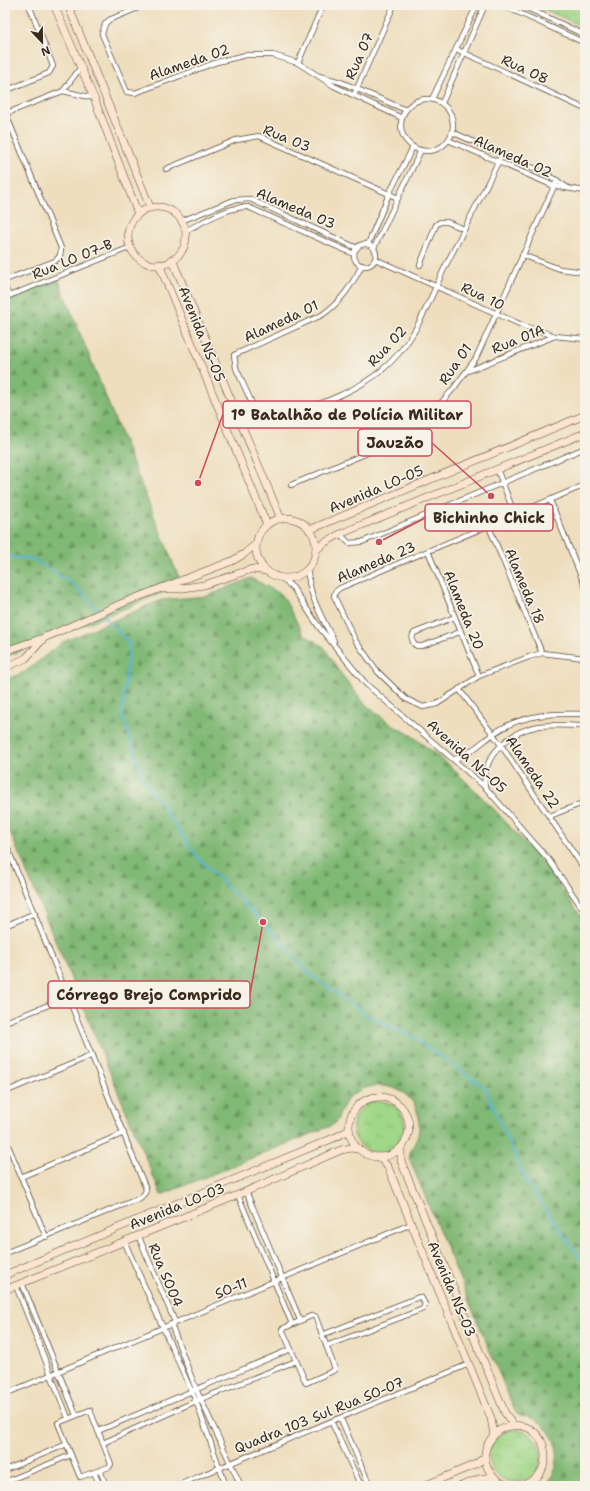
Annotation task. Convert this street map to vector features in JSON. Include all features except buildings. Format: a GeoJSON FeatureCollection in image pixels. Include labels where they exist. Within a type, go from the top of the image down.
{"type":"FeatureCollection","features":[{"type":"Feature","properties":{"kind":"street"},"geometry":{"type":"LineString","coordinates":[[5,91],[49,73],[53,66],[29,5]]}},
{"type":"Feature","properties":{"kind":"street"},"geometry":{"type":"LineString","coordinates":[[54,5],[94,98],[138,214]]}},
{"type":"Feature","properties":{"kind":"street"},"geometry":{"type":"LineString","coordinates":[[68,5],[150,207]]}},
{"type":"Feature","properties":{"kind":"street","name":"Alameda 02"},"geometry":{"type":"LineString","coordinates":[[145,5],[109,20],[104,24],[102,34],[127,92],[135,93],[217,62],[246,55],[273,55],[298,63],[334,86],[402,118]]}},
{"type":"Feature","properties":{"kind":"street"},"geometry":{"type":"LineString","coordinates":[[298,63],[323,5]]}},
{"type":"Feature","properties":{"kind":"street","name":"Rua 07"},"geometry":{"type":"LineString","coordinates":[[354,95],[394,5]]}},
{"type":"Feature","properties":{"kind":"street"},"geometry":{"type":"LineString","coordinates":[[432,99],[477,5]]}},
{"type":"Feature","properties":{"kind":"street"},"geometry":{"type":"LineString","coordinates":[[442,103],[485,5]]}},
{"type":"Feature","properties":{"kind":"street"},"geometry":{"type":"LineString","coordinates":[[502,5],[585,43]]}},
{"type":"Feature","properties":{"kind":"street"},"geometry":{"type":"LineString","coordinates":[[521,5],[585,35]]}},
{"type":"Feature","properties":{"kind":"street"},"geometry":{"type":"LineString","coordinates":[[531,18],[534,11]]}},
{"type":"Feature","properties":{"kind":"street"},"geometry":{"type":"LineString","coordinates":[[540,22],[543,15]]}},
{"type":"Feature","properties":{"kind":"street","name":"Rua 08"},"geometry":{"type":"LineString","coordinates":[[456,49],[585,109]]}},
{"type":"Feature","properties":{"kind":"street"},"geometry":{"type":"LineString","coordinates":[[5,280],[55,262],[60,258],[61,248],[5,113],[63,91],[81,67]]}},
{"type":"Feature","properties":{"kind":"street","name":"Alameda 02"},"geometry":{"type":"LineString","coordinates":[[318,75],[357,88],[406,110]]}},
{"type":"Feature","properties":{"kind":"street"},"geometry":{"type":"LineString","coordinates":[[63,91],[94,98]]}},
{"type":"Feature","properties":{"kind":"street"},"geometry":{"type":"LineString","coordinates":[[432,99],[442,103],[451,113],[453,121],[452,132],[448,140],[438,148],[430,151],[413,147],[403,134],[401,126],[402,118],[406,110],[417,100],[432,99]]}},
{"type":"Feature","properties":{"kind":"street","name":"Alameda 02"},"geometry":{"type":"LineString","coordinates":[[452,132],[557,180],[569,189]]}},
{"type":"Feature","properties":{"kind":"street","name":"Rua 03"},"geometry":{"type":"LineString","coordinates":[[166,169],[236,140],[259,136],[398,198]]}},
{"type":"Feature","properties":{"kind":"street","name":"Alameda 02"},"geometry":{"type":"LineString","coordinates":[[448,140],[554,186],[585,191]]}},
{"type":"Feature","properties":{"kind":"street"},"geometry":{"type":"LineString","coordinates":[[368,244],[389,194],[413,147]]}},
{"type":"Feature","properties":{"kind":"street"},"geometry":{"type":"LineString","coordinates":[[374,248],[368,244],[361,245],[357,248],[354,254],[356,262],[362,265],[368,265],[375,259],[374,248],[421,150]]}},
{"type":"Feature","properties":{"kind":"street","name":"Rua 02"},"geometry":{"type":"LineString","coordinates":[[234,355],[236,368],[259,420],[269,422],[347,391],[382,370],[404,347],[416,331],[436,286],[502,154]]}},
{"type":"Feature","properties":{"kind":"street","name":"Rua 01"},"geometry":{"type":"LineString","coordinates":[[291,485],[344,464],[402,437],[434,411],[476,358],[557,180]]}},
{"type":"Feature","properties":{"kind":"street","name":"Alameda 03"},"geometry":{"type":"LineString","coordinates":[[181,222],[234,200],[250,199],[357,248]]}},
{"type":"Feature","properties":{"kind":"street"},"geometry":{"type":"LineString","coordinates":[[150,207],[169,209],[177,214],[185,231],[185,240],[182,249],[172,259],[159,264],[150,264],[141,260],[134,254],[128,236],[129,226],[138,214],[150,207]]}},
{"type":"Feature","properties":{"kind":"street","name":"Alameda 03"},"geometry":{"type":"LineString","coordinates":[[185,231],[232,210],[241,207],[248,207],[354,254]]}},
{"type":"Feature","properties":{"kind":"street"},"geometry":{"type":"LineString","coordinates":[[420,265],[436,225],[440,222],[447,222],[464,229]]}},
{"type":"Feature","properties":{"kind":"street","name":"Rua LO 07-B"},"geometry":{"type":"LineString","coordinates":[[5,287],[9,296],[131,247]]}},
{"type":"Feature","properties":{"kind":"street"},"geometry":{"type":"LineString","coordinates":[[522,255],[560,269],[585,272]]}},
{"type":"Feature","properties":{"kind":"street","name":"Avenida NS-05"},"geometry":{"type":"LineString","coordinates":[[172,259],[281,519]]}},
{"type":"Feature","properties":{"kind":"street","name":"Rua 10"},"geometry":{"type":"LineString","coordinates":[[375,259],[436,286],[495,315],[524,326],[555,336],[585,338]]}},
{"type":"Feature","properties":{"kind":"street","name":"Avenida NS-05"},"geometry":{"type":"LineString","coordinates":[[159,264],[267,525]]}},
{"type":"Feature","properties":{"kind":"street","name":"Alameda 01"},"geometry":{"type":"LineString","coordinates":[[234,355],[322,315],[332,308],[348,291],[362,265]]}},
{"type":"Feature","properties":{"kind":"street","name":"Rua 01A"},"geometry":{"type":"LineString","coordinates":[[467,371],[555,336]]}},
{"type":"Feature","properties":{"kind":"street","name":"Avenida LO-05"},"geometry":{"type":"LineString","coordinates":[[310,530],[585,415]]}},
{"type":"Feature","properties":{"kind":"street","name":"Avenida LO-05"},"geometry":{"type":"LineString","coordinates":[[316,550],[324,543],[340,534],[585,433]]}},
{"type":"Feature","properties":{"kind":"street"},"geometry":{"type":"LineString","coordinates":[[340,534],[349,542],[362,542],[585,448]]}},
{"type":"Feature","properties":{"kind":"street"},"geometry":{"type":"LineString","coordinates":[[497,469],[515,515]]}},
{"type":"Feature","properties":{"kind":"street","name":"Alameda 23"},"geometry":{"type":"LineString","coordinates":[[459,689],[437,704],[427,707],[413,704],[406,699],[378,672],[355,640],[334,596],[335,592],[340,588],[585,486]]}},
{"type":"Feature","properties":{"kind":"street"},"geometry":{"type":"LineString","coordinates":[[550,500],[583,577],[585,586]]}},
{"type":"Feature","properties":{"kind":"street"},"geometry":{"type":"LineString","coordinates":[[161,589],[176,589],[204,585],[252,569],[267,571],[282,578],[300,574],[308,568],[313,560],[316,550],[315,540],[310,530],[298,521],[281,519],[267,525],[260,533],[256,544],[256,554],[260,563],[267,571]]}},
{"type":"Feature","properties":{"kind":"street","name":"Alameda 18"},"geometry":{"type":"LineString","coordinates":[[489,527],[542,653]]}},
{"type":"Feature","properties":{"kind":"street"},"geometry":{"type":"LineString","coordinates":[[5,651],[46,637],[125,602],[239,557],[256,544]]}},
{"type":"Feature","properties":{"kind":"street","name":"Alameda 20"},"geometry":{"type":"LineString","coordinates":[[428,551],[479,676]]}},
{"type":"Feature","properties":{"kind":"street","name":"Avenida NS-05"},"geometry":{"type":"LineString","coordinates":[[308,568],[307,578],[311,589],[337,646]]}},
{"type":"Feature","properties":{"kind":"street","name":"Avenida NS-05"},"geometry":{"type":"LineString","coordinates":[[282,578],[293,588],[319,627],[337,646],[366,684],[455,759],[485,787],[549,860],[585,912]]}},
{"type":"Feature","properties":{"kind":"street"},"geometry":{"type":"LineString","coordinates":[[455,617],[414,633],[412,638],[414,643],[420,647],[460,632]]}},
{"type":"Feature","properties":{"kind":"street"},"geometry":{"type":"LineString","coordinates":[[5,668],[26,658],[46,637]]}},
{"type":"Feature","properties":{"kind":"street"},"geometry":{"type":"LineString","coordinates":[[459,689],[479,676],[542,653],[585,658]]}},
{"type":"Feature","properties":{"kind":"street","name":"Alameda 22"},"geometry":{"type":"LineString","coordinates":[[459,689],[494,734],[585,870]]}},
{"type":"Feature","properties":{"kind":"street"},"geometry":{"type":"LineString","coordinates":[[455,759],[474,749],[494,734],[528,717],[540,715],[585,714]]}},
{"type":"Feature","properties":{"kind":"street"},"geometry":{"type":"LineString","coordinates":[[485,787],[485,772],[494,753],[501,745],[519,733],[537,727],[585,726]]}},
{"type":"Feature","properties":{"kind":"street"},"geometry":{"type":"LineString","coordinates":[[550,816],[585,802]]}},
{"type":"Feature","properties":{"kind":"street"},"geometry":{"type":"LineString","coordinates":[[5,842],[145,1182],[145,1193],[140,1198],[5,1253]]}},
{"type":"Feature","properties":{"kind":"street"},"geometry":{"type":"LineString","coordinates":[[5,926],[35,913]]}},
{"type":"Feature","properties":{"kind":"street"},"geometry":{"type":"LineString","coordinates":[[5,1022],[69,997]]}},
{"type":"Feature","properties":{"kind":"street"},"geometry":{"type":"LineString","coordinates":[[5,1092],[93,1055]]}},
{"type":"Feature","properties":{"kind":"street"},"geometry":{"type":"LineString","coordinates":[[373,1097],[389,1098],[400,1104],[408,1118],[409,1134],[401,1148],[391,1155],[379,1157],[367,1155],[358,1149],[352,1142],[349,1130],[350,1118],[359,1104],[373,1097]]}},
{"type":"Feature","properties":{"kind":"street","name":"Avenida LO-03"},"geometry":{"type":"LineString","coordinates":[[5,1275],[329,1140],[349,1130]]}},
{"type":"Feature","properties":{"kind":"street"},"geometry":{"type":"LineString","coordinates":[[21,1177],[124,1133]]}},
{"type":"Feature","properties":{"kind":"street"},"geometry":{"type":"LineString","coordinates":[[5,1138],[46,1237]]}},
{"type":"Feature","properties":{"kind":"street","name":"Avenida LO-03"},"geometry":{"type":"LineString","coordinates":[[5,1290],[238,1195],[341,1150],[348,1148],[358,1149]]}},
{"type":"Feature","properties":{"kind":"street","name":"Avenida NS-03"},"geometry":{"type":"LineString","coordinates":[[401,1148],[400,1158],[404,1169],[505,1413],[514,1426]]}},
{"type":"Feature","properties":{"kind":"street","name":"Avenida NS-03"},"geometry":{"type":"LineString","coordinates":[[379,1157],[388,1167],[491,1418],[494,1435]]}},
{"type":"Feature","properties":{"kind":"street"},"geometry":{"type":"LineString","coordinates":[[246,1191],[300,1320]]}},
{"type":"Feature","properties":{"kind":"street"},"geometry":{"type":"LineString","coordinates":[[238,1195],[292,1324]]}},
{"type":"Feature","properties":{"kind":"street","name":"SO-11"},"geometry":{"type":"LineString","coordinates":[[5,1394],[411,1224]]}},
{"type":"Feature","properties":{"kind":"street","name":"Rua SO04"},"geometry":{"type":"LineString","coordinates":[[138,1235],[173,1323],[194,1390]]}},
{"type":"Feature","properties":{"kind":"street"},"geometry":{"type":"LineString","coordinates":[[124,1241],[194,1390],[218,1468],[226,1486]]}},
{"type":"Feature","properties":{"kind":"street"},"geometry":{"type":"LineString","coordinates":[[19,1284],[59,1372],[76,1415]]}},
{"type":"Feature","properties":{"kind":"street"},"geometry":{"type":"LineString","coordinates":[[19,1284],[68,1418]]}},
{"type":"Feature","properties":{"kind":"street"},"geometry":{"type":"LineString","coordinates":[[322,1335],[419,1297],[422,1298],[425,1304],[423,1309],[326,1346]]}},
{"type":"Feature","properties":{"kind":"street"},"geometry":{"type":"LineString","coordinates":[[315,1316],[334,1367],[333,1371],[306,1383],[282,1330],[300,1320],[315,1316]]}},
{"type":"Feature","properties":{"kind":"street"},"geometry":{"type":"LineString","coordinates":[[98,1430],[291,1349]]}},
{"type":"Feature","properties":{"kind":"street"},"geometry":{"type":"LineString","coordinates":[[103,1443],[198,1400],[296,1361]]}},
{"type":"Feature","properties":{"kind":"street","name":"Quadra 103 Sul Rua SO-07"},"geometry":{"type":"LineString","coordinates":[[176,1486],[341,1419],[469,1364]]}},
{"type":"Feature","properties":{"kind":"street"},"geometry":{"type":"LineString","coordinates":[[198,1400],[231,1463],[241,1486]]}},
{"type":"Feature","properties":{"kind":"street"},"geometry":{"type":"LineString","coordinates":[[90,1410],[112,1464],[80,1477],[58,1423],[76,1415],[90,1410]]}},
{"type":"Feature","properties":{"kind":"street"},"geometry":{"type":"LineString","coordinates":[[341,1419],[370,1486]]}},
{"type":"Feature","properties":{"kind":"street"},"geometry":{"type":"LineString","coordinates":[[332,1422],[361,1486]]}},
{"type":"Feature","properties":{"kind":"street"},"geometry":{"type":"LineString","coordinates":[[513,1486],[503,1484],[494,1478],[488,1470],[485,1457],[487,1445],[494,1435],[502,1429],[522,1426],[533,1432],[543,1445],[545,1461],[537,1476],[528,1484],[517,1486]]}},
{"type":"Feature","properties":{"kind":"street"},"geometry":{"type":"LineString","coordinates":[[5,1470],[67,1444]]}},
{"type":"Feature","properties":{"kind":"street"},"geometry":{"type":"LineString","coordinates":[[5,1482],[71,1455]]}},
{"type":"Feature","properties":{"kind":"street"},"geometry":{"type":"LineString","coordinates":[[424,1486],[476,1464],[485,1457]]}},
{"type":"Feature","properties":{"kind":"street"},"geometry":{"type":"LineString","coordinates":[[100,1470],[106,1486]]}},
{"type":"Feature","properties":{"kind":"street"},"geometry":{"type":"LineString","coordinates":[[94,1472],[100,1486]]}},
{"type":"Feature","properties":{"kind":"street"},"geometry":{"type":"LineString","coordinates":[[537,1476],[538,1486]]}},
{"type":"Feature","properties":{"kind":"street"},"geometry":{"type":"LineString","coordinates":[[461,1486],[479,1479],[494,1478]]}},
{"type":"Feature","properties":{"kind":"green space"},"geometry":{"type":"Polygon","coordinates":[[[534,5],[585,5],[585,27],[534,5]]]}},
{"type":"Feature","properties":{"kind":"green space"},"geometry":{"type":"Polygon","coordinates":[[[58,279],[182,585],[5,657],[5,301],[58,279]]]}},
{"type":"Feature","properties":{"kind":"green space"},"geometry":{"type":"Polygon","coordinates":[[[251,578],[279,593],[285,600],[303,634],[324,647],[338,670],[365,704],[392,725],[411,735],[448,764],[491,806],[544,864],[585,922],[585,1486],[547,1486],[556,1466],[556,1445],[550,1433],[540,1423],[515,1411],[409,1158],[417,1139],[419,1123],[417,1111],[412,1101],[405,1094],[385,1086],[373,1086],[362,1089],[348,1098],[333,1125],[161,1195],[5,820],[5,680],[25,672],[63,642],[161,600],[207,596],[251,578]]]}},
{"type":"Feature","properties":{"kind":"green space"},"geometry":{"type":"Polygon","coordinates":[[[374,1101],[384,1101],[398,1108],[405,1122],[405,1132],[398,1146],[384,1153],[374,1153],[364,1149],[357,1142],[353,1132],[353,1122],[357,1112],[364,1105],[374,1101]]]}},
{"type":"Feature","properties":{"kind":"green space"},"geometry":{"type":"Polygon","coordinates":[[[515,1430],[529,1434],[537,1442],[541,1456],[537,1470],[529,1478],[515,1482],[501,1478],[493,1470],[489,1456],[493,1442],[501,1434],[515,1430]]]}},
{"type":"Feature","properties":{"kind":"waterway"},"geometry":{"type":"LineString","coordinates":[[5,556],[33,559],[74,585],[99,611]]}},
{"type":"Feature","properties":{"kind":"waterway"},"geometry":{"type":"LineString","coordinates":[[102,614],[129,643],[122,714],[144,780],[198,858],[263,922],[310,974],[366,1015],[413,1037],[485,1088],[527,1183],[585,1265]]}},
{"type":"Feature","properties":{"kind":"place","name":"1º Batalhão de Polícia Militar"},"geometry":{"type":"Point","coordinates":[198,483]}},
{"type":"Feature","properties":{"kind":"place","name":"Jauzão"},"geometry":{"type":"Point","coordinates":[491,496]}},
{"type":"Feature","properties":{"kind":"place","name":"Bichinho Chick"},"geometry":{"type":"Point","coordinates":[379,542]}},
{"type":"Feature","properties":{"kind":"place","name":"Córrego Brejo Comprido"},"geometry":{"type":"Point","coordinates":[263,922]}}]}
